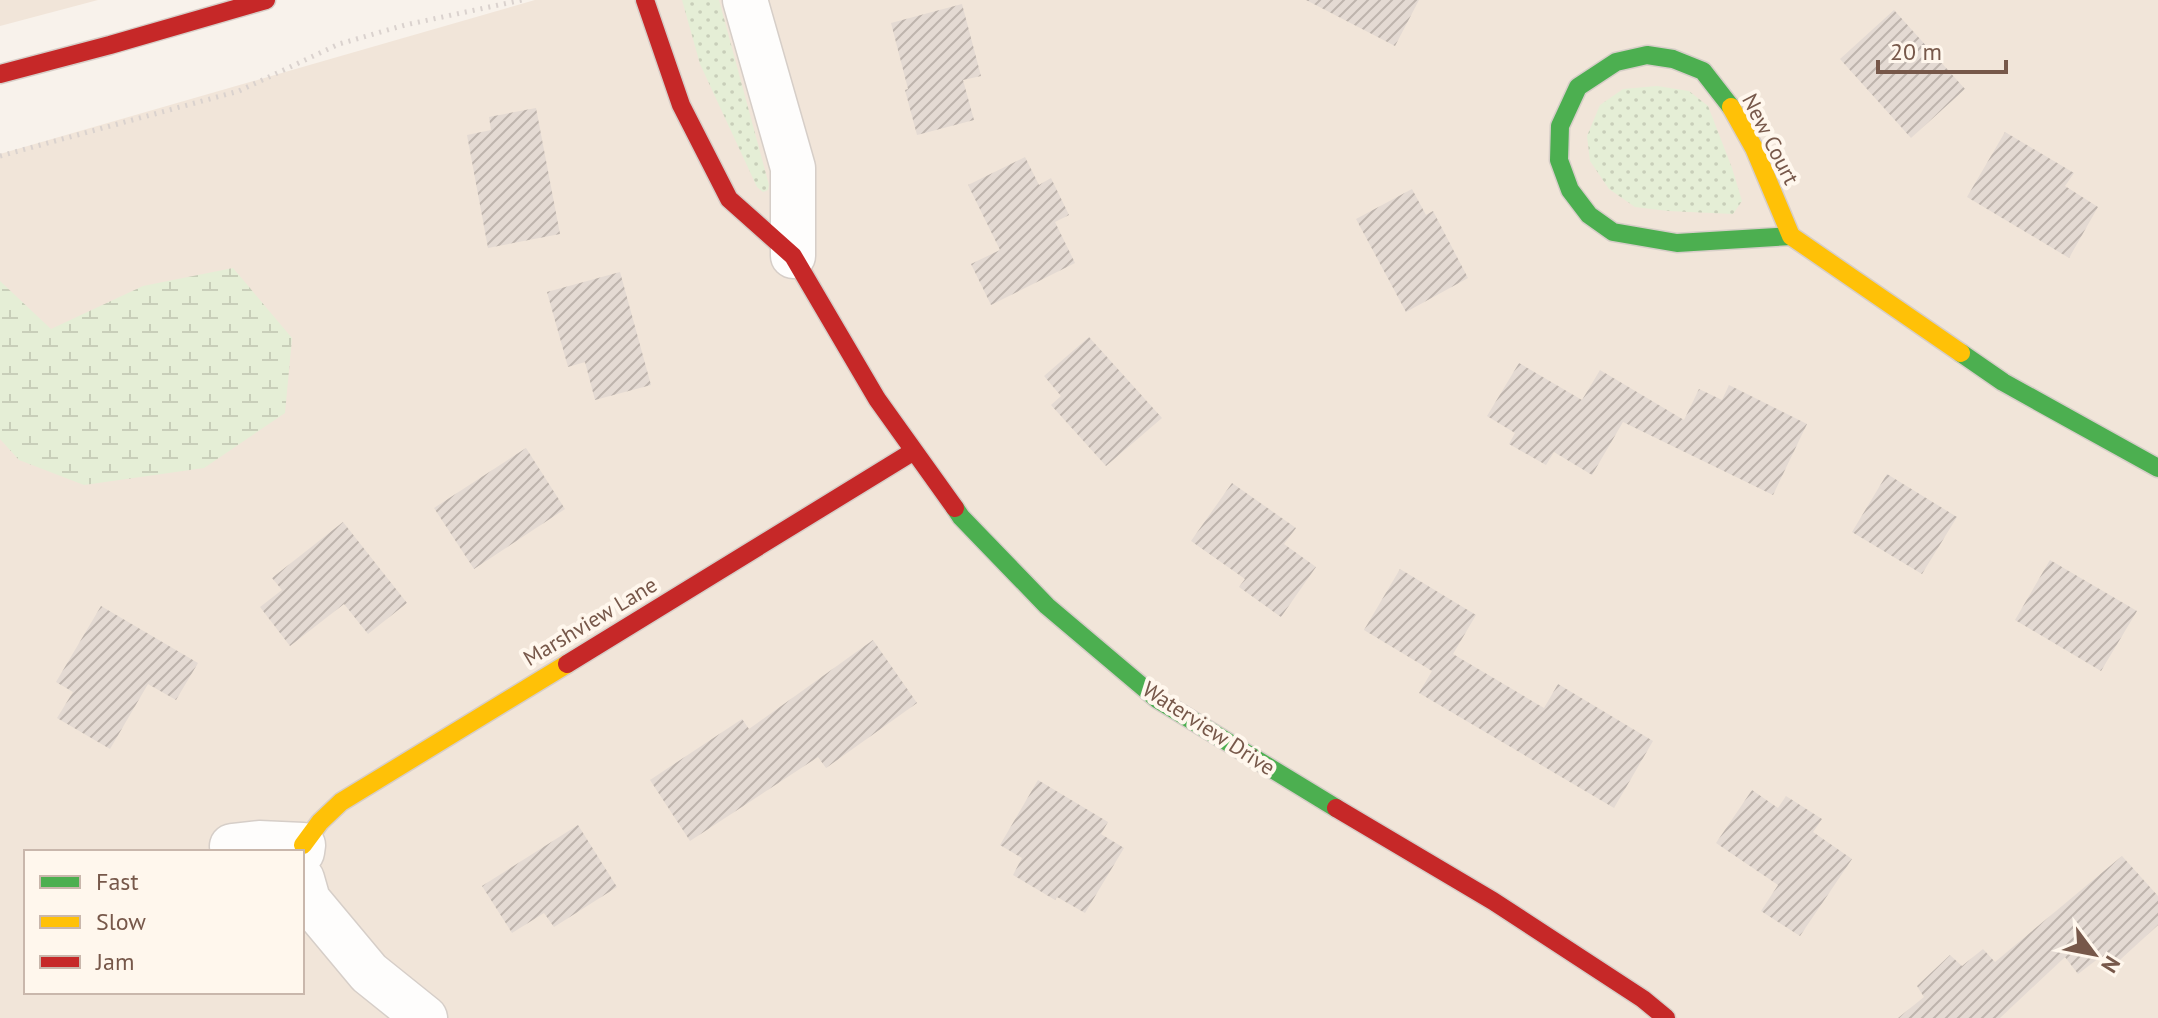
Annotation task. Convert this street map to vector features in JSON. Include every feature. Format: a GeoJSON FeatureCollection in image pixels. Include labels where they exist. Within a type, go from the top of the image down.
{"type":"FeatureCollection","features":[{"type":"Feature","properties":{"kind":"street"},"geometry":{"type":"LineString","coordinates":[[0,74],[266,0]]}},
{"type":"Feature","properties":{"kind":"street","name":"Waterview Drive"},"geometry":{"type":"LineString","coordinates":[[645,0],[681,105],[729,199],[793,256],[877,399],[961,517],[1047,606],[1157,699],[1493,901],[1643,999],[1666,1018]]}},
{"type":"Feature","properties":{"kind":"street"},"geometry":{"type":"LineString","coordinates":[[745,0],[793,168],[793,256]]}},
{"type":"Feature","properties":{"kind":"street","name":"New Court"},"geometry":{"type":"LineString","coordinates":[[1647,55],[1673,59],[1703,71],[1730,105],[1754,148],[1791,236],[1677,243],[1613,232],[1589,215],[1570,190],[1559,160],[1560,126],[1578,87],[1616,62],[1647,55]]}},
{"type":"Feature","properties":{"kind":"street"},"geometry":{"type":"LineString","coordinates":[[1791,236],[2003,382],[2158,468]]}},
{"type":"Feature","properties":{"kind":"street","name":"Marshview Lane"},"geometry":{"type":"LineString","coordinates":[[304,855],[320,822],[341,802],[914,451]]}},
{"type":"Feature","properties":{"kind":"street"},"geometry":{"type":"LineString","coordinates":[[232,846],[259,843],[278,850]]}},
{"type":"Feature","properties":{"kind":"street"},"geometry":{"type":"LineString","coordinates":[[304,873],[308,900],[369,973],[425,1018]]}},
{"type":"Feature","properties":{"kind":"path"},"geometry":{"type":"LineString","coordinates":[[0,156],[239,91],[339,44],[405,25],[522,0]]}},
{"type":"Feature","properties":{"kind":"shaded area"},"geometry":{"type":"Polygon","coordinates":[[[0,0],[98,0],[0,26],[0,0]]]}},
{"type":"Feature","properties":{"kind":"shaded area"},"geometry":{"type":"Polygon","coordinates":[[[535,0],[2158,0],[2158,1018],[0,1018],[0,154],[535,0]]]}},
{"type":"Feature","properties":{"kind":"green space"},"geometry":{"type":"Polygon","coordinates":[[[682,0],[719,0],[768,190],[763,192],[757,187],[700,64],[682,0]]]}},
{"type":"Feature","properties":{"kind":"green space"},"geometry":{"type":"Polygon","coordinates":[[[1657,86],[1689,91],[1708,106],[1742,201],[1733,214],[1635,207],[1609,189],[1590,161],[1587,136],[1600,105],[1623,89],[1657,86]]]}},
{"type":"Feature","properties":{"kind":"green space"},"geometry":{"type":"Polygon","coordinates":[[[233,268],[292,338],[285,413],[204,468],[84,485],[19,460],[0,439],[0,281],[51,329],[143,286],[233,268]]]}},
{"type":"Feature","properties":{"kind":"building"},"geometry":{"type":"Polygon","coordinates":[[[1306,0],[1419,0],[1395,46],[1306,0]]]}},
{"type":"Feature","properties":{"kind":"building"},"geometry":{"type":"Polygon","coordinates":[[[962,4],[981,76],[963,80],[974,120],[917,135],[891,23],[962,4]]]}},
{"type":"Feature","properties":{"kind":"building"},"geometry":{"type":"Polygon","coordinates":[[[1894,10],[1965,89],[1911,138],[1840,59],[1894,10]]]}},
{"type":"Feature","properties":{"kind":"building"},"geometry":{"type":"Polygon","coordinates":[[[536,108],[560,234],[488,248],[467,135],[491,130],[489,117],[536,108]]]}},
{"type":"Feature","properties":{"kind":"building"},"geometry":{"type":"Polygon","coordinates":[[[2005,132],[2074,173],[2065,186],[2098,207],[2069,258],[1967,197],[2005,132]]]}},
{"type":"Feature","properties":{"kind":"building"},"geometry":{"type":"Polygon","coordinates":[[[1025,157],[1039,185],[1051,178],[1069,215],[1055,222],[1075,263],[991,305],[971,264],[1000,250],[968,185],[1025,157]]]}},
{"type":"Feature","properties":{"kind":"building"},"geometry":{"type":"Polygon","coordinates":[[[1412,189],[1426,215],[1433,211],[1468,278],[1406,312],[1356,219],[1412,189]]]}},
{"type":"Feature","properties":{"kind":"building"},"geometry":{"type":"Polygon","coordinates":[[[620,272],[651,385],[595,400],[585,362],[568,367],[547,292],[620,272]]]}},
{"type":"Feature","properties":{"kind":"building"},"geometry":{"type":"Polygon","coordinates":[[[1089,337],[1162,418],[1106,466],[1051,405],[1061,396],[1044,376],[1089,337]]]}},
{"type":"Feature","properties":{"kind":"building"},"geometry":{"type":"Polygon","coordinates":[[[1519,363],[1582,400],[1600,370],[1684,420],[1699,389],[1722,400],[1729,385],[1807,424],[1773,495],[1623,422],[1592,475],[1554,452],[1546,465],[1509,444],[1515,433],[1487,416],[1519,363]]]}},
{"type":"Feature","properties":{"kind":"building"},"geometry":{"type":"Polygon","coordinates":[[[526,448],[565,509],[474,569],[434,508],[526,448]]]}},
{"type":"Feature","properties":{"kind":"building"},"geometry":{"type":"Polygon","coordinates":[[[1887,474],[1957,517],[1922,574],[1852,532],[1887,474]]]}},
{"type":"Feature","properties":{"kind":"building"},"geometry":{"type":"Polygon","coordinates":[[[1232,483],[1296,528],[1284,544],[1316,567],[1281,617],[1239,587],[1245,579],[1191,541],[1232,483]]]}},
{"type":"Feature","properties":{"kind":"building"},"geometry":{"type":"Polygon","coordinates":[[[343,522],[407,603],[368,634],[344,604],[290,646],[260,607],[282,590],[272,578],[343,522]]]}},
{"type":"Feature","properties":{"kind":"building"},"geometry":{"type":"Polygon","coordinates":[[[2050,560],[2137,611],[2101,671],[2015,620],[2050,560]]]}},
{"type":"Feature","properties":{"kind":"building"},"geometry":{"type":"Polygon","coordinates":[[[1400,569],[1476,615],[1453,654],[1544,708],[1558,684],[1653,741],[1614,808],[1419,693],[1432,671],[1364,630],[1400,569]]]}},
{"type":"Feature","properties":{"kind":"building"},"geometry":{"type":"Polygon","coordinates":[[[101,606],[198,663],[176,700],[148,684],[110,749],[57,718],[73,692],[56,682],[101,606]]]}},
{"type":"Feature","properties":{"kind":"building"},"geometry":{"type":"Polygon","coordinates":[[[873,640],[917,703],[826,768],[818,757],[690,841],[650,780],[742,719],[749,729],[873,640]]]}},
{"type":"Feature","properties":{"kind":"building"},"geometry":{"type":"Polygon","coordinates":[[[1038,780],[1108,822],[1101,834],[1124,848],[1085,913],[1057,897],[1055,900],[1013,875],[1022,858],[1000,845],[1038,780]]]}},
{"type":"Feature","properties":{"kind":"building"},"geometry":{"type":"Polygon","coordinates":[[[1752,790],[1778,808],[1786,796],[1822,819],[1813,832],[1852,859],[1800,936],[1761,911],[1778,885],[1716,843],[1752,790]]]}},
{"type":"Feature","properties":{"kind":"building"},"geometry":{"type":"Polygon","coordinates":[[[578,825],[617,887],[554,927],[544,913],[512,933],[482,886],[578,825]]]}},
{"type":"Feature","properties":{"kind":"building"},"geometry":{"type":"Polygon","coordinates":[[[2122,856],[2158,896],[2158,925],[2109,970],[2099,958],[2078,974],[2065,957],[2000,1018],[1898,1018],[1924,997],[1917,986],[1950,955],[1962,966],[1983,949],[1995,962],[2122,856]]]}},
{"type":"Feature","properties":{"kind":"traffic: fast"},"geometry":{"type":"LineString","coordinates":[[1731,107],[1703,71],[1673,59],[1647,55],[1616,62],[1578,87],[1560,126],[1559,160],[1570,190],[1589,215],[1613,232],[1677,243],[1791,236]]}},
{"type":"Feature","properties":{"kind":"traffic: fast"},"geometry":{"type":"LineString","coordinates":[[1961,353],[2003,382],[2158,468]]}},
{"type":"Feature","properties":{"kind":"traffic: fast"},"geometry":{"type":"LineString","coordinates":[[955,508],[1047,606],[1157,699],[1336,808]]}},
{"type":"Feature","properties":{"kind":"traffic: slow"},"geometry":{"type":"LineString","coordinates":[[1731,107],[1754,148],[1791,236],[1961,353]]}},
{"type":"Feature","properties":{"kind":"traffic: slow"},"geometry":{"type":"LineString","coordinates":[[303,845],[320,822],[341,802],[567,664]]}},
{"type":"Feature","properties":{"kind":"traffic: jam"},"geometry":{"type":"LineString","coordinates":[[0,74],[266,0]]}},
{"type":"Feature","properties":{"kind":"traffic: jam"},"geometry":{"type":"LineString","coordinates":[[645,0],[681,105],[729,199],[793,256],[877,399],[955,508]]}},
{"type":"Feature","properties":{"kind":"traffic: jam"},"geometry":{"type":"LineString","coordinates":[[567,664],[914,451]]}},
{"type":"Feature","properties":{"kind":"traffic: jam"},"geometry":{"type":"LineString","coordinates":[[1336,808],[1493,901],[1643,999],[1666,1018]]}}]}
